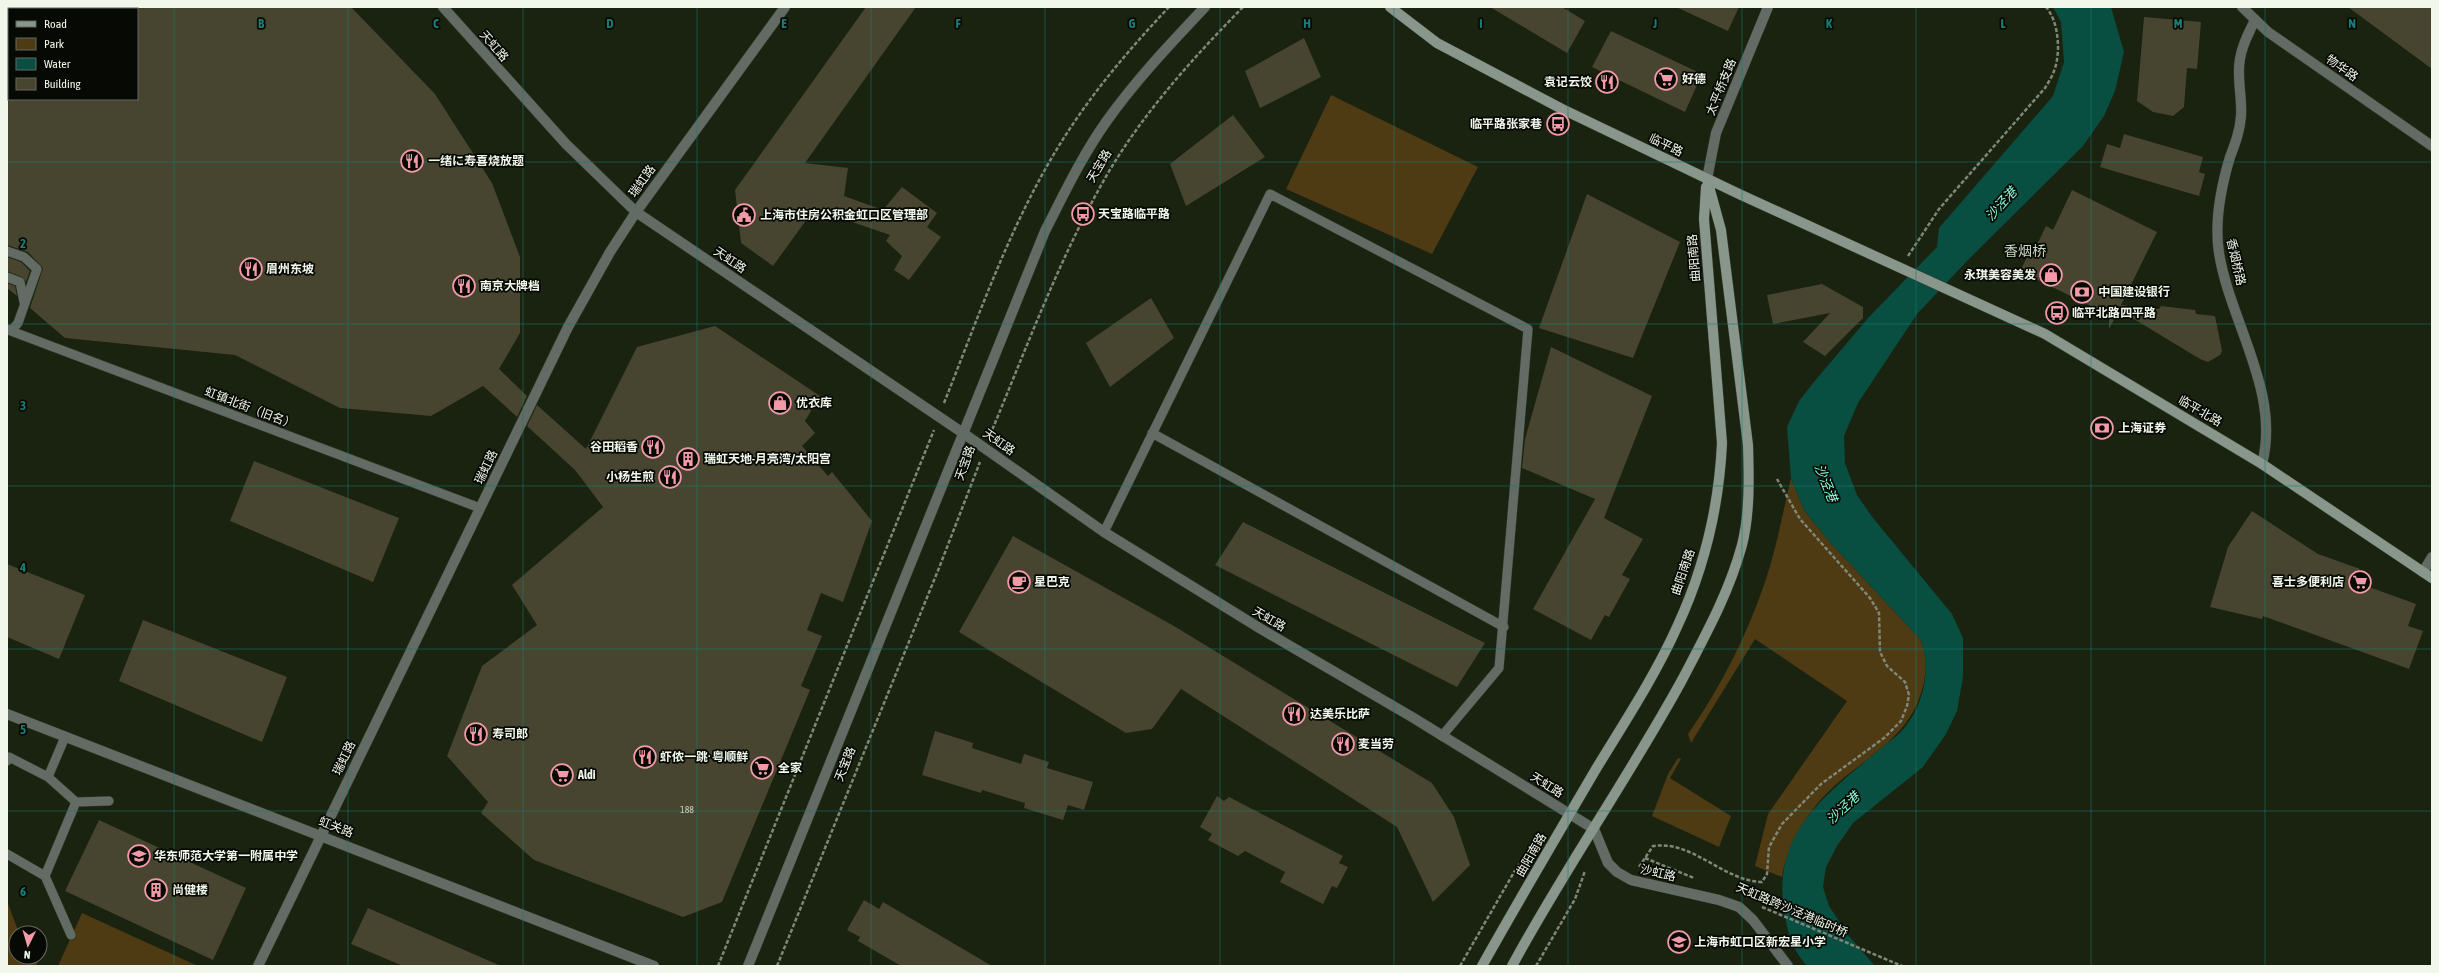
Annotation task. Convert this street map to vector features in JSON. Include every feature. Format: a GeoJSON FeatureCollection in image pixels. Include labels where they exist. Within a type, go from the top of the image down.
{"type":"FeatureCollection","features":[{"type":"Feature","properties":{"kind":"main road","name":"临平路"},"geometry":{"type":"LineString","coordinates":[[1390,7],[1437,43],[1464,59],[1707,179],[1901,266],[1942,286]]}},
{"type":"Feature","properties":{"kind":"main road","name":"曲阳南路"},"geometry":{"type":"LineString","coordinates":[[1482,966],[1650,677],[1677,627],[1698,574],[1714,520],[1721,474],[1722,443],[1704,223],[1707,179]]}},
{"type":"Feature","properties":{"kind":"main road"},"geometry":{"type":"LineString","coordinates":[[1512,966],[1669,704],[1710,628],[1729,587],[1742,543],[1749,480],[1748,445],[1721,230],[1707,179]]}},
{"type":"Feature","properties":{"kind":"main road","name":"临平北路"},"geometry":{"type":"LineString","coordinates":[[1942,286],[2045,334],[2262,464],[2432,578]]}},
{"type":"Feature","properties":{"kind":"street","name":"天虹路"},"geometry":{"type":"LineString","coordinates":[[443,7],[566,144],[636,212],[964,433],[1104,532],[1261,630],[1442,736],[1594,829]]}},
{"type":"Feature","properties":{"kind":"street","name":"瑞虹路"},"geometry":{"type":"LineString","coordinates":[[258,966],[568,327],[610,252],[636,212],[785,7]]}},
{"type":"Feature","properties":{"kind":"street","name":"天宝路"},"geometry":{"type":"LineString","coordinates":[[748,966],[813,802],[964,433],[1032,260],[1074,173],[1122,101],[1166,47],[1205,7]]}},
{"type":"Feature","properties":{"kind":"street","name":"太平桥支路"},"geometry":{"type":"LineString","coordinates":[[1707,179],[1716,133],[1768,7]]}},
{"type":"Feature","properties":{"kind":"street","name":"物华路"},"geometry":{"type":"LineString","coordinates":[[2242,7],[2274,36],[2432,146]]}},
{"type":"Feature","properties":{"kind":"street","name":"香烟桥路"},"geometry":{"type":"LineString","coordinates":[[2255,20],[2244,42],[2240,57],[2241,116],[2238,136],[2224,180],[2216,233],[2224,274],[2254,369],[2264,412],[2266,440],[2262,464]]}},
{"type":"Feature","properties":{"kind":"street"},"geometry":{"type":"LineString","coordinates":[[2423,572],[2432,557]]}},
{"type":"Feature","properties":{"kind":"street","name":"虹关路"},"geometry":{"type":"LineString","coordinates":[[7,714],[321,835],[654,966]]}},
{"type":"Feature","properties":{"kind":"street","name":"沙虹路"},"geometry":{"type":"LineString","coordinates":[[1594,829],[1608,863],[1617,872],[1631,880],[1719,900],[1739,907],[1753,920],[1788,966]]}},
{"type":"Feature","properties":{"kind":"lane"},"geometry":{"type":"LineString","coordinates":[[1104,532],[1270,194],[1528,329],[1504,627],[1499,668],[1442,736]]}},
{"type":"Feature","properties":{"kind":"lane","name":"虹镇北街（旧名）"},"geometry":{"type":"LineString","coordinates":[[7,251],[24,257],[37,269],[24,302],[18,323],[9,330]]}},
{"type":"Feature","properties":{"kind":"lane"},"geometry":{"type":"LineString","coordinates":[[7,277],[20,282],[24,302]]}},
{"type":"Feature","properties":{"kind":"lane","name":"虹镇北街（旧名）"},"geometry":{"type":"LineString","coordinates":[[9,330],[480,508]]}},
{"type":"Feature","properties":{"kind":"lane"},"geometry":{"type":"LineString","coordinates":[[1152,433],[1504,627]]}},
{"type":"Feature","properties":{"kind":"lane"},"geometry":{"type":"LineString","coordinates":[[48,776],[65,737]]}},
{"type":"Feature","properties":{"kind":"lane"},"geometry":{"type":"LineString","coordinates":[[8,758],[48,776],[76,802],[109,801]]}},
{"type":"Feature","properties":{"kind":"lane"},"geometry":{"type":"LineString","coordinates":[[45,876],[76,802]]}},
{"type":"Feature","properties":{"kind":"lane"},"geometry":{"type":"LineString","coordinates":[[7,854],[45,876],[71,936]]}},
{"type":"Feature","properties":{"kind":"path"},"geometry":{"type":"LineString","coordinates":[[718,966],[1004,254],[1034,191],[1074,122],[1111,72],[1169,7]]}},
{"type":"Feature","properties":{"kind":"path","name":"天宝路"},"geometry":{"type":"LineString","coordinates":[[777,966],[939,568],[984,448],[1041,311],[1069,250],[1108,173],[1142,123],[1181,74],[1243,7]]}},
{"type":"Feature","properties":{"kind":"path"},"geometry":{"type":"LineString","coordinates":[[1901,266],[1939,209],[2045,88],[2055,70],[2057,35],[2050,12],[2046,7]]}},
{"type":"Feature","properties":{"kind":"path"},"geometry":{"type":"LineString","coordinates":[[1631,880],[1652,846],[1665,844],[1680,848],[1749,882],[1762,882],[1767,874],[1770,847],[1782,824],[1821,784],[1884,738],[1901,721],[1907,706],[1909,695],[1905,682],[1887,666],[1880,652],[1879,613],[1870,598],[1800,519],[1777,478]]}},
{"type":"Feature","properties":{"kind":"path"},"geometry":{"type":"LineString","coordinates":[[1645,858],[1698,880]]}},
{"type":"Feature","properties":{"kind":"path"},"geometry":{"type":"LineString","coordinates":[[1536,966],[1575,899],[1588,865]]}},
{"type":"Feature","properties":{"kind":"path","name":"天虹路跨沙泾港临时桥"},"geometry":{"type":"LineString","coordinates":[[1756,904],[1902,966]]}},
{"type":"Feature","properties":{"kind":"green space"},"geometry":{"type":"Polygon","coordinates":[[[1331,95],[1478,167],[1432,254],[1286,189],[1331,95]]]}},
{"type":"Feature","properties":{"kind":"green space"},"geometry":{"type":"Polygon","coordinates":[[[1791,478],[1804,510],[1828,540],[1920,639],[1924,651],[1926,668],[1923,686],[1917,705],[1907,721],[1896,735],[1883,747],[1839,782],[1817,804],[1803,823],[1792,843],[1782,877],[1755,866],[1768,814],[1847,701],[1755,639],[1691,743],[1688,734],[1712,698],[1733,659],[1751,619],[1770,567],[1791,478]]]}},
{"type":"Feature","properties":{"kind":"green space"},"geometry":{"type":"Polygon","coordinates":[[[1678,758],[1681,759],[1670,778],[1731,816],[1719,847],[1652,816],[1668,774],[1678,758]]]}},
{"type":"Feature","properties":{"kind":"green space"},"geometry":{"type":"Polygon","coordinates":[[[7,901],[16,925],[8,925],[8,965],[36,965],[7,966],[7,901]]]}},
{"type":"Feature","properties":{"kind":"green space"},"geometry":{"type":"Polygon","coordinates":[[[82,913],[198,966],[58,966],[82,913]]]}},
{"type":"Feature","properties":{"kind":"water","name":"沙泾港"},"geometry":{"type":"Polygon","coordinates":[[[2053,7],[2111,7],[2124,52],[2115,91],[2104,116],[2083,146],[1968,260],[1917,314],[1858,403],[1844,436],[1845,463],[1857,495],[1873,518],[1952,614],[1963,638],[1963,677],[1957,711],[1946,734],[1923,767],[1853,823],[1837,846],[1826,867],[1823,887],[1829,906],[1848,935],[1875,966],[1807,966],[1796,952],[1786,920],[1783,902],[1783,877],[1787,855],[1795,836],[1821,801],[1837,785],[1894,738],[1912,718],[1921,696],[1926,673],[1924,650],[1920,639],[1828,540],[1804,510],[1791,478],[1787,427],[1799,401],[1813,383],[1869,317],[1937,247],[1939,228],[2053,96],[2064,62],[2061,22],[2053,7]]]}},
{"type":"Feature","properties":{"kind":"building"},"geometry":{"type":"Polygon","coordinates":[[[351,7],[435,94],[492,183],[520,257],[520,333],[499,369],[527,396],[517,417],[483,386],[431,416],[340,408],[235,355],[65,338],[30,308],[43,268],[28,252],[7,245],[7,99],[138,100],[137,8],[351,7]]]}},
{"type":"Feature","properties":{"kind":"building"},"geometry":{"type":"Polygon","coordinates":[[[866,7],[916,7],[805,163],[848,168],[844,196],[883,210],[902,187],[937,213],[927,227],[941,237],[909,280],[894,270],[902,256],[886,241],[890,235],[820,211],[819,220],[807,219],[773,266],[741,243],[735,190],[866,7]]]}},
{"type":"Feature","properties":{"kind":"building"},"geometry":{"type":"Polygon","coordinates":[[[1490,7],[1562,7],[1585,21],[1567,53],[1490,7]]]}},
{"type":"Feature","properties":{"kind":"building"},"geometry":{"type":"Polygon","coordinates":[[[1676,7],[1739,7],[1728,31],[1676,7]]]}},
{"type":"Feature","properties":{"kind":"building"},"geometry":{"type":"Polygon","coordinates":[[[2348,7],[2432,7],[2432,69],[2348,7]]]}},
{"type":"Feature","properties":{"kind":"building"},"geometry":{"type":"Polygon","coordinates":[[[2144,17],[2201,22],[2197,69],[2187,68],[2184,107],[2173,116],[2153,112],[2137,101],[2144,17]]]}},
{"type":"Feature","properties":{"kind":"building"},"geometry":{"type":"Polygon","coordinates":[[[1611,31],[1702,74],[1685,112],[1592,67],[1611,31]]]}},
{"type":"Feature","properties":{"kind":"building"},"geometry":{"type":"Polygon","coordinates":[[[1304,38],[1321,77],[1260,108],[1245,71],[1304,38]]]}},
{"type":"Feature","properties":{"kind":"building"},"geometry":{"type":"Polygon","coordinates":[[[1233,115],[1265,157],[1186,206],[1170,164],[1233,115]]]}},
{"type":"Feature","properties":{"kind":"building"},"geometry":{"type":"Polygon","coordinates":[[[2124,134],[2203,157],[2199,172],[2205,174],[2199,196],[2100,167],[2107,144],[2120,148],[2124,134]]]}},
{"type":"Feature","properties":{"kind":"building"},"geometry":{"type":"Polygon","coordinates":[[[2072,190],[2157,232],[2121,305],[2159,309],[2161,306],[2195,310],[2196,314],[2215,316],[2222,351],[2220,355],[2208,362],[2200,359],[2119,310],[2109,329],[2109,315],[2020,271],[2029,253],[2032,255],[2046,226],[2053,230],[2072,190]]]}},
{"type":"Feature","properties":{"kind":"building"},"geometry":{"type":"Polygon","coordinates":[[[1587,194],[1680,242],[1633,358],[1539,328],[1587,194]]]}},
{"type":"Feature","properties":{"kind":"building"},"geometry":{"type":"Polygon","coordinates":[[[7,257],[21,262],[30,271],[26,282],[22,277],[7,271],[7,257]]]}},
{"type":"Feature","properties":{"kind":"building"},"geometry":{"type":"Polygon","coordinates":[[[7,283],[15,286],[17,296],[7,288],[7,283]]]}},
{"type":"Feature","properties":{"kind":"building"},"geometry":{"type":"Polygon","coordinates":[[[1822,284],[1863,307],[1863,318],[1825,356],[1803,342],[1830,313],[1773,324],[1767,295],[1822,284]]]}},
{"type":"Feature","properties":{"kind":"building"},"geometry":{"type":"Polygon","coordinates":[[[1151,298],[1174,338],[1110,387],[1086,343],[1151,298]]]}},
{"type":"Feature","properties":{"kind":"building"},"geometry":{"type":"Polygon","coordinates":[[[715,326],[820,396],[805,421],[815,433],[802,446],[828,476],[832,472],[872,521],[843,602],[821,593],[807,630],[822,636],[801,686],[810,690],[722,902],[683,917],[534,860],[481,813],[488,802],[447,756],[482,666],[537,625],[512,585],[603,507],[575,470],[527,426],[537,405],[586,449],[637,347],[715,326]]]}},
{"type":"Feature","properties":{"kind":"building"},"geometry":{"type":"Polygon","coordinates":[[[1551,347],[1652,396],[1604,518],[1643,539],[1622,575],[1630,579],[1609,617],[1605,615],[1591,640],[1533,609],[1595,499],[1522,468],[1525,439],[1551,347]]]}},
{"type":"Feature","properties":{"kind":"building"},"geometry":{"type":"Polygon","coordinates":[[[254,461],[399,518],[373,582],[230,521],[254,461]]]}},
{"type":"Feature","properties":{"kind":"building"},"geometry":{"type":"Polygon","coordinates":[[[2252,511],[2318,554],[2360,569],[2355,582],[2416,604],[2408,626],[2423,631],[2409,669],[2263,616],[2262,619],[2210,607],[2228,547],[2252,511]]]}},
{"type":"Feature","properties":{"kind":"building"},"geometry":{"type":"Polygon","coordinates":[[[1243,522],[1485,643],[1457,687],[1215,565],[1243,522]]]}},
{"type":"Feature","properties":{"kind":"building"},"geometry":{"type":"Polygon","coordinates":[[[1013,536],[1174,626],[1432,783],[1454,817],[1470,865],[1433,902],[1397,827],[1181,689],[1152,729],[1126,733],[959,632],[1013,536]]]}},
{"type":"Feature","properties":{"kind":"building"},"geometry":{"type":"Polygon","coordinates":[[[7,564],[85,595],[59,659],[7,637],[7,564]]]}},
{"type":"Feature","properties":{"kind":"building"},"geometry":{"type":"Polygon","coordinates":[[[143,620],[287,677],[262,742],[119,681],[143,620]]]}},
{"type":"Feature","properties":{"kind":"building"},"geometry":{"type":"Polygon","coordinates":[[[935,731],[973,743],[972,748],[1021,764],[1024,754],[1049,762],[1047,768],[1093,782],[1084,810],[1068,805],[1063,820],[1024,808],[1025,803],[982,790],[981,793],[922,775],[935,731]]]}},
{"type":"Feature","properties":{"kind":"building"},"geometry":{"type":"Polygon","coordinates":[[[1217,796],[1224,801],[1229,797],[1343,856],[1339,863],[1348,867],[1337,888],[1332,886],[1323,904],[1280,882],[1285,872],[1245,851],[1238,856],[1208,840],[1212,834],[1200,827],[1217,796]]]}},
{"type":"Feature","properties":{"kind":"building","name":"尚健楼"},"geometry":{"type":"Polygon","coordinates":[[[99,820],[246,888],[213,960],[65,891],[99,820]]]}},
{"type":"Feature","properties":{"kind":"building"},"geometry":{"type":"Polygon","coordinates":[[[864,900],[879,909],[883,902],[992,966],[901,966],[858,941],[860,937],[847,930],[864,900]]]}},
{"type":"Feature","properties":{"kind":"building"},"geometry":{"type":"Polygon","coordinates":[[[368,908],[501,966],[403,966],[351,944],[368,908]]]}},
{"type":"Feature","properties":{"kind":"place","name":"好德"},"geometry":{"type":"Point","coordinates":[1666,79]}},
{"type":"Feature","properties":{"kind":"place","name":"袁记云饺"},"geometry":{"type":"Point","coordinates":[1607,82]}},
{"type":"Feature","properties":{"kind":"place","name":"临平路张家巷"},"geometry":{"type":"Point","coordinates":[1558,124]}},
{"type":"Feature","properties":{"kind":"place","name":"一绪に寿喜烧放题"},"geometry":{"type":"Point","coordinates":[412,161]}},
{"type":"Feature","properties":{"kind":"place","name":"天宝路临平路"},"geometry":{"type":"Point","coordinates":[1083,214]}},
{"type":"Feature","properties":{"kind":"place","name":"上海市住房公积金虹口区管理部"},"geometry":{"type":"Point","coordinates":[744,215]}},
{"type":"Feature","properties":{"kind":"place","name":"眉州东坡"},"geometry":{"type":"Point","coordinates":[251,269]}},
{"type":"Feature","properties":{"kind":"place","name":"永琪美容美发"},"geometry":{"type":"Point","coordinates":[2051,275]}},
{"type":"Feature","properties":{"kind":"place","name":"南京大牌档"},"geometry":{"type":"Point","coordinates":[464,286]}},
{"type":"Feature","properties":{"kind":"place","name":"中国建设银行"},"geometry":{"type":"Point","coordinates":[2082,292]}},
{"type":"Feature","properties":{"kind":"place","name":"临平北路四平路"},"geometry":{"type":"Point","coordinates":[2057,313]}},
{"type":"Feature","properties":{"kind":"place","name":"优衣库"},"geometry":{"type":"Point","coordinates":[780,403]}},
{"type":"Feature","properties":{"kind":"place","name":"上海证券"},"geometry":{"type":"Point","coordinates":[2102,428]}},
{"type":"Feature","properties":{"kind":"place","name":"谷田稻香"},"geometry":{"type":"Point","coordinates":[653,447]}},
{"type":"Feature","properties":{"kind":"place","name":"瑞虹天地-月亮湾/太阳宫"},"geometry":{"type":"Point","coordinates":[688,459]}},
{"type":"Feature","properties":{"kind":"place","name":"小杨生煎"},"geometry":{"type":"Point","coordinates":[670,477]}},
{"type":"Feature","properties":{"kind":"place","name":"星巴克"},"geometry":{"type":"Point","coordinates":[1019,582]}},
{"type":"Feature","properties":{"kind":"place","name":"喜士多便利店"},"geometry":{"type":"Point","coordinates":[2360,582]}},
{"type":"Feature","properties":{"kind":"place","name":"达美乐比萨"},"geometry":{"type":"Point","coordinates":[1294,714]}},
{"type":"Feature","properties":{"kind":"place","name":"寿司郎"},"geometry":{"type":"Point","coordinates":[476,734]}},
{"type":"Feature","properties":{"kind":"place","name":"麦当劳"},"geometry":{"type":"Point","coordinates":[1343,744]}},
{"type":"Feature","properties":{"kind":"place","name":"虾侬一跳· 粤顺鲜"},"geometry":{"type":"Point","coordinates":[645,757]}},
{"type":"Feature","properties":{"kind":"place","name":"全家"},"geometry":{"type":"Point","coordinates":[762,768]}},
{"type":"Feature","properties":{"kind":"place","name":"Aldi"},"geometry":{"type":"Point","coordinates":[562,775]}},
{"type":"Feature","properties":{"kind":"place","name":"华东师范大学第一附属中学"},"geometry":{"type":"Point","coordinates":[139,856]}},
{"type":"Feature","properties":{"kind":"place","name":"尚健楼"},"geometry":{"type":"Point","coordinates":[156,890]}},
{"type":"Feature","properties":{"kind":"place","name":"上海市虹口区新宏星小学"},"geometry":{"type":"Point","coordinates":[1679,942]}},
{"type":"Feature","properties":{"kind":"district","name":"香烟桥"},"geometry":{"type":"Point","coordinates":[2025,251]}}]}
